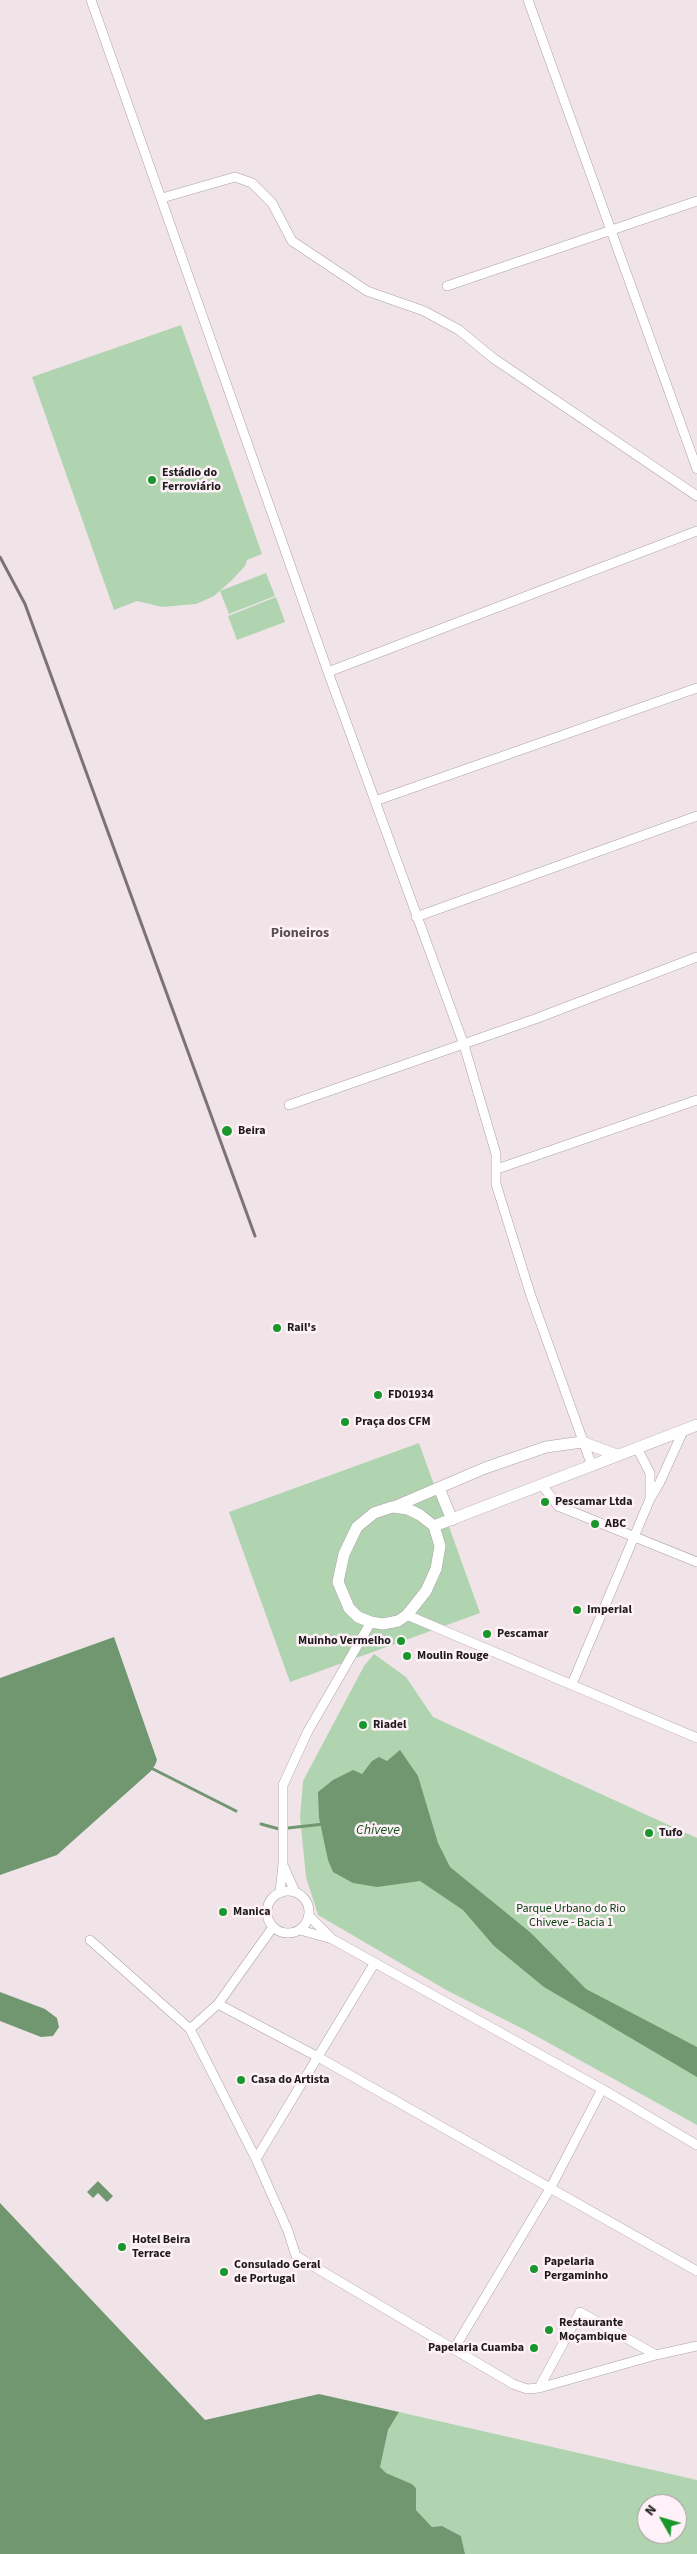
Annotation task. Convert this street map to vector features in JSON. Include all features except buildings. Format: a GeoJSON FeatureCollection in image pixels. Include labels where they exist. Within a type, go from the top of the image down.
{"type":"FeatureCollection","features":[{"type":"Feature","properties":{"kind":"street"},"geometry":{"type":"LineString","coordinates":[[91,0],[328,672],[376,801],[416,918],[464,1045],[496,1154],[496,1184],[525,1277],[592,1466]]}},
{"type":"Feature","properties":{"kind":"street"},"geometry":{"type":"LineString","coordinates":[[528,0],[697,469]]}},
{"type":"Feature","properties":{"kind":"street"},"geometry":{"type":"LineString","coordinates":[[162,198],[228,178],[235,177],[252,182],[272,204],[292,241],[367,291],[424,311],[459,330],[494,358],[697,496]]}},
{"type":"Feature","properties":{"kind":"street"},"geometry":{"type":"LineString","coordinates":[[447,286],[612,232],[697,201]]}},
{"type":"Feature","properties":{"kind":"street"},"geometry":{"type":"LineString","coordinates":[[328,672],[697,531]]}},
{"type":"Feature","properties":{"kind":"street"},"geometry":{"type":"LineString","coordinates":[[376,801],[697,688]]}},
{"type":"Feature","properties":{"kind":"street"},"geometry":{"type":"LineString","coordinates":[[416,918],[697,816]]}},
{"type":"Feature","properties":{"kind":"street"},"geometry":{"type":"LineString","coordinates":[[289,1105],[464,1045],[697,958]]}},
{"type":"Feature","properties":{"kind":"street"},"geometry":{"type":"LineString","coordinates":[[497,1169],[697,1100]]}},
{"type":"Feature","properties":{"kind":"street"},"geometry":{"type":"LineString","coordinates":[[434,1526],[697,1425]]}},
{"type":"Feature","properties":{"kind":"street"},"geometry":{"type":"LineString","coordinates":[[572,1684],[650,1498],[660,1482],[684,1429]]}},
{"type":"Feature","properties":{"kind":"street"},"geometry":{"type":"LineString","coordinates":[[392,1507],[408,1509],[420,1515],[434,1526],[440,1546],[436,1569],[426,1591],[407,1615],[398,1621],[383,1624],[358,1617],[349,1608],[338,1582],[344,1554],[357,1527],[374,1513],[546,1447],[582,1442],[617,1455]]}},
{"type":"Feature","properties":{"kind":"street"},"geometry":{"type":"LineString","coordinates":[[637,1448],[650,1473],[650,1498]]}},
{"type":"Feature","properties":{"kind":"street"},"geometry":{"type":"LineString","coordinates":[[542,1485],[558,1506],[697,1562]]}},
{"type":"Feature","properties":{"kind":"street"},"geometry":{"type":"LineString","coordinates":[[439,1488],[452,1520]]}},
{"type":"Feature","properties":{"kind":"street"},"geometry":{"type":"LineString","coordinates":[[407,1615],[697,1738]]}},
{"type":"Feature","properties":{"kind":"street"},"geometry":{"type":"LineString","coordinates":[[280,1893],[283,1864],[283,1785],[308,1731],[371,1622]]}},
{"type":"Feature","properties":{"kind":"street"},"geometry":{"type":"LineString","coordinates":[[283,1864],[295,1892],[306,1901],[309,1916],[332,1939],[602,2089],[697,2145]]}},
{"type":"Feature","properties":{"kind":"street"},"geometry":{"type":"LineString","coordinates":[[295,1892],[280,1893],[273,1898],[268,1907],[269,1921],[273,1927],[281,1932],[291,1934],[300,1930],[309,1916]]}},
{"type":"Feature","properties":{"kind":"street"},"geometry":{"type":"LineString","coordinates":[[190,2029],[218,2004],[273,1927]]}},
{"type":"Feature","properties":{"kind":"street"},"geometry":{"type":"LineString","coordinates":[[300,1930],[332,1939]]}},
{"type":"Feature","properties":{"kind":"street"},"geometry":{"type":"LineString","coordinates":[[90,1940],[190,2029],[256,2159],[288,2231],[296,2256],[513,2384],[527,2389],[539,2388],[656,2354],[697,2346]]}},
{"type":"Feature","properties":{"kind":"street"},"geometry":{"type":"LineString","coordinates":[[256,2159],[374,1964]]}},
{"type":"Feature","properties":{"kind":"street"},"geometry":{"type":"LineString","coordinates":[[218,2004],[318,2057],[697,2271]]}},
{"type":"Feature","properties":{"kind":"street"},"geometry":{"type":"LineString","coordinates":[[454,2349],[550,2187],[602,2089]]}},
{"type":"Feature","properties":{"kind":"street"},"geometry":{"type":"LineString","coordinates":[[686,2138],[697,2141]]}},
{"type":"Feature","properties":{"kind":"street"},"geometry":{"type":"LineString","coordinates":[[539,2388],[580,2312],[656,2354]]}},
{"type":"Feature","properties":{"kind":"green space","name":"Estádio do Ferroviário"},"geometry":{"type":"Polygon","coordinates":[[[181,325],[262,554],[247,560],[245,566],[214,596],[196,604],[162,607],[137,601],[114,610],[32,377],[181,325]]]}},
{"type":"Feature","properties":{"kind":"green space"},"geometry":{"type":"Polygon","coordinates":[[[266,573],[275,596],[229,614],[220,591],[266,573]]]}},
{"type":"Feature","properties":{"kind":"green space"},"geometry":{"type":"Polygon","coordinates":[[[276,597],[285,622],[237,640],[228,616],[276,597]]]}},
{"type":"Feature","properties":{"kind":"green space"},"geometry":{"type":"Polygon","coordinates":[[[419,1443],[480,1613],[290,1682],[229,1512],[419,1443]]]}},
{"type":"Feature","properties":{"kind":"green space","name":"Parque Urbano do Rio Chiveve - Bacia 1"},"geometry":{"type":"Polygon","coordinates":[[[374,1654],[406,1677],[433,1717],[697,1838],[697,2125],[529,2032],[448,1991],[318,1915],[306,1877],[300,1817],[303,1781],[364,1666],[374,1654]]]}},
{"type":"Feature","properties":{"kind":"green space"},"geometry":{"type":"Polygon","coordinates":[[[399,2412],[697,2480],[697,2554],[465,2554],[461,2536],[442,2526],[432,2527],[416,2510],[416,2488],[412,2484],[385,2473],[379,2467],[388,2430],[399,2412]]]}},
{"type":"Feature","properties":{"kind":"water"},"geometry":{"type":"Polygon","coordinates":[[[114,1637],[157,1760],[155,1765],[151,1771],[57,1855],[0,1875],[0,1678],[114,1637]]]}},
{"type":"Feature","properties":{"kind":"water","name":"Chiveve"},"geometry":{"type":"Polygon","coordinates":[[[400,1750],[418,1776],[438,1843],[450,1867],[531,1933],[586,1989],[697,2047],[697,2077],[544,1987],[494,1946],[463,1910],[420,1881],[377,1887],[353,1883],[333,1872],[328,1860],[319,1818],[318,1792],[333,1780],[353,1770],[362,1774],[372,1761],[379,1757],[387,1761],[400,1750]]]}},
{"type":"Feature","properties":{"kind":"water"},"geometry":{"type":"Polygon","coordinates":[[[0,1992],[45,2009],[57,2018],[59,2027],[53,2036],[41,2037],[0,2021],[0,1992]]]}},
{"type":"Feature","properties":{"kind":"water"},"geometry":{"type":"Polygon","coordinates":[[[98,2181],[113,2196],[107,2202],[98,2193],[93,2198],[87,2192],[98,2181]]]}},
{"type":"Feature","properties":{"kind":"water"},"geometry":{"type":"Polygon","coordinates":[[[0,2203],[205,2420],[319,2394],[399,2412],[388,2430],[380,2467],[386,2473],[412,2484],[416,2488],[416,2510],[432,2527],[442,2526],[461,2536],[465,2554],[0,2554],[0,2203]]]}},
{"type":"Feature","properties":{"kind":"waterway"},"geometry":{"type":"LineString","coordinates":[[153,1769],[236,1811]]}},
{"type":"Feature","properties":{"kind":"waterway"},"geometry":{"type":"LineString","coordinates":[[261,1824],[279,1829],[324,1824]]}},
{"type":"Feature","properties":{"kind":"railway"},"geometry":{"type":"LineString","coordinates":[[0,557],[25,604],[255,1236]]}},
{"type":"Feature","properties":{"kind":"place","name":"Estádio do Ferroviário"},"geometry":{"type":"Point","coordinates":[152,480]}},
{"type":"Feature","properties":{"kind":"place","name":"Beira"},"geometry":{"type":"Point","coordinates":[227,1131]}},
{"type":"Feature","properties":{"kind":"place","name":"Rail's"},"geometry":{"type":"Point","coordinates":[277,1328]}},
{"type":"Feature","properties":{"kind":"place","name":"FD01934"},"geometry":{"type":"Point","coordinates":[378,1395]}},
{"type":"Feature","properties":{"kind":"place","name":"Praça dos CFM"},"geometry":{"type":"Point","coordinates":[345,1422]}},
{"type":"Feature","properties":{"kind":"place","name":"Pescamar Ltda"},"geometry":{"type":"Point","coordinates":[545,1502]}},
{"type":"Feature","properties":{"kind":"place","name":"ABC"},"geometry":{"type":"Point","coordinates":[595,1524]}},
{"type":"Feature","properties":{"kind":"place","name":"Imperial"},"geometry":{"type":"Point","coordinates":[577,1610]}},
{"type":"Feature","properties":{"kind":"place","name":"Pescamar"},"geometry":{"type":"Point","coordinates":[487,1634]}},
{"type":"Feature","properties":{"kind":"place","name":"Muinho Vermelho"},"geometry":{"type":"Point","coordinates":[401,1641]}},
{"type":"Feature","properties":{"kind":"place","name":"Moulin Rouge"},"geometry":{"type":"Point","coordinates":[407,1656]}},
{"type":"Feature","properties":{"kind":"place","name":"Riadel"},"geometry":{"type":"Point","coordinates":[363,1725]}},
{"type":"Feature","properties":{"kind":"place","name":"Tufo"},"geometry":{"type":"Point","coordinates":[649,1833]}},
{"type":"Feature","properties":{"kind":"place","name":"Manica"},"geometry":{"type":"Point","coordinates":[223,1912]}},
{"type":"Feature","properties":{"kind":"place","name":"Casa do Artista"},"geometry":{"type":"Point","coordinates":[241,2080]}},
{"type":"Feature","properties":{"kind":"place","name":"Hotel Beira Terrace"},"geometry":{"type":"Point","coordinates":[122,2247]}},
{"type":"Feature","properties":{"kind":"place","name":"Papelaria Pergaminho"},"geometry":{"type":"Point","coordinates":[534,2269]}},
{"type":"Feature","properties":{"kind":"place","name":"Consulado Geral de Portugal"},"geometry":{"type":"Point","coordinates":[224,2272]}},
{"type":"Feature","properties":{"kind":"place","name":"Restaurante Moçambique"},"geometry":{"type":"Point","coordinates":[549,2330]}},
{"type":"Feature","properties":{"kind":"place","name":"Papelaria Cuamba"},"geometry":{"type":"Point","coordinates":[534,2348]}},
{"type":"Feature","properties":{"kind":"district","name":"Pioneiros"},"geometry":{"type":"Point","coordinates":[300,934]}}]}
